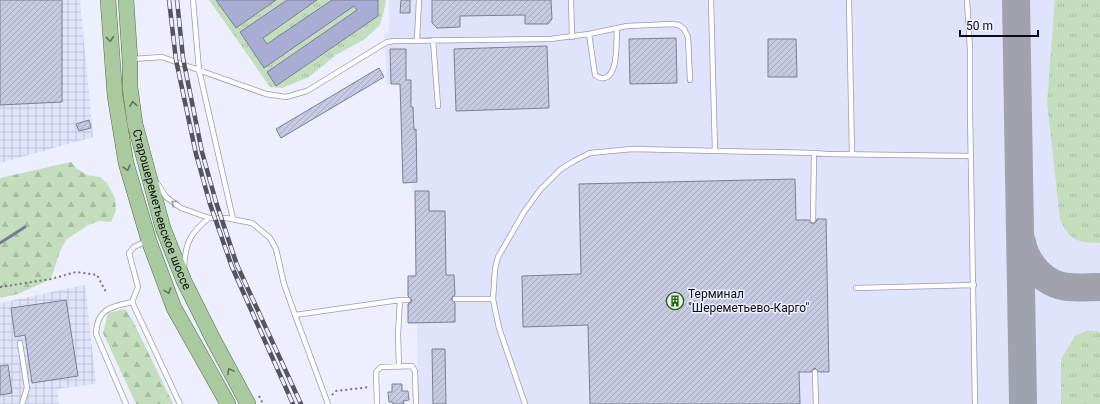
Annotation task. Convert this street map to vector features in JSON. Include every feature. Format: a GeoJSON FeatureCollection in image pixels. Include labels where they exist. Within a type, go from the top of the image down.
{"type":"FeatureCollection","features":[{"type":"Feature","properties":{"kind":"main road","name":"Старошереметьевское шоссе"},"geometry":{"type":"LineString","coordinates":[[108,0],[112,62],[120,128],[126,163],[149,241],[174,308],[228,404]]}},
{"type":"Feature","properties":{"kind":"main road","name":"Старошереметьевское шоссе"},"geometry":{"type":"LineString","coordinates":[[126,0],[130,60],[130,87],[135,124],[163,228],[184,281],[212,339],[254,400]]}},
{"type":"Feature","properties":{"kind":"lane"},"geometry":{"type":"LineString","coordinates":[[193,0],[199,70],[233,219]]}},
{"type":"Feature","properties":{"kind":"lane"},"geometry":{"type":"LineString","coordinates":[[417,40],[419,0]]}},
{"type":"Feature","properties":{"kind":"lane"},"geometry":{"type":"LineString","coordinates":[[571,0],[572,37]]}},
{"type":"Feature","properties":{"kind":"lane"},"geometry":{"type":"LineString","coordinates":[[711,0],[715,151]]}},
{"type":"Feature","properties":{"kind":"lane"},"geometry":{"type":"LineString","coordinates":[[849,0],[852,154]]}},
{"type":"Feature","properties":{"kind":"lane"},"geometry":{"type":"LineString","coordinates":[[967,0],[970,50],[975,404]]}},
{"type":"Feature","properties":{"kind":"lane"},"geometry":{"type":"LineString","coordinates":[[130,60],[162,57],[266,94],[286,97],[307,91],[387,42],[417,40],[550,39],[572,37],[628,26],[672,24],[684,29],[688,37],[690,80]]}},
{"type":"Feature","properties":{"kind":"lane"},"geometry":{"type":"LineString","coordinates":[[590,34],[595,75],[598,78],[604,78],[610,76],[614,68],[616,58],[617,28]]}},
{"type":"Feature","properties":{"kind":"lane"},"geometry":{"type":"LineString","coordinates":[[434,40],[438,106]]}},
{"type":"Feature","properties":{"kind":"lane"},"geometry":{"type":"LineString","coordinates":[[525,404],[499,328],[493,299],[494,269],[498,257],[524,212],[540,190],[561,169],[574,161],[590,153],[632,149],[971,156]]}},
{"type":"Feature","properties":{"kind":"lane"},"geometry":{"type":"LineString","coordinates":[[813,220],[814,153]]}},
{"type":"Feature","properties":{"kind":"lane"},"geometry":{"type":"LineString","coordinates":[[144,158],[166,197],[172,203],[187,211],[209,218],[233,219],[252,223],[270,238],[276,249],[284,284],[327,402]]}},
{"type":"Feature","properties":{"kind":"lane"},"geometry":{"type":"LineString","coordinates":[[184,281],[186,249],[190,237],[200,225],[209,218]]}},
{"type":"Feature","properties":{"kind":"lane"},"geometry":{"type":"LineString","coordinates":[[149,241],[134,247],[129,253],[138,287],[132,302],[180,404]]}},
{"type":"Feature","properties":{"kind":"lane"},"geometry":{"type":"LineString","coordinates":[[856,288],[974,285]]}},
{"type":"Feature","properties":{"kind":"lane"},"geometry":{"type":"LineString","coordinates":[[455,298],[493,299]]}},
{"type":"Feature","properties":{"kind":"lane"},"geometry":{"type":"LineString","coordinates":[[398,367],[400,300]]}},
{"type":"Feature","properties":{"kind":"lane"},"geometry":{"type":"LineString","coordinates":[[295,315],[408,300]]}},
{"type":"Feature","properties":{"kind":"lane"},"geometry":{"type":"LineString","coordinates":[[126,404],[96,334],[96,324],[102,313],[115,306],[132,302]]}},
{"type":"Feature","properties":{"kind":"lane"},"geometry":{"type":"LineString","coordinates":[[20,343],[26,388],[22,404]]}},
{"type":"Feature","properties":{"kind":"lane"},"geometry":{"type":"LineString","coordinates":[[377,404],[376,372],[381,367],[412,366],[415,371],[416,404]]}},
{"type":"Feature","properties":{"kind":"lane"},"geometry":{"type":"LineString","coordinates":[[815,372],[816,404]]}},
{"type":"Feature","properties":{"kind":"path"},"geometry":{"type":"LineString","coordinates":[[0,287],[51,279],[76,272],[97,275],[106,292]]}},
{"type":"Feature","properties":{"kind":"path"},"geometry":{"type":"LineString","coordinates":[[327,402],[336,391],[377,387]]}},
{"type":"Feature","properties":{"kind":"path"},"geometry":{"type":"LineString","coordinates":[[254,400],[263,404]]}},
{"type":"Feature","properties":{"kind":"shaded area"},"geometry":{"type":"Polygon","coordinates":[[[0,0],[80,0],[93,137],[0,163],[0,0]]]}},
{"type":"Feature","properties":{"kind":"shaded area"},"geometry":{"type":"Polygon","coordinates":[[[216,0],[276,0],[236,28],[216,0]]]}},
{"type":"Feature","properties":{"kind":"shaded area"},"geometry":{"type":"Polygon","coordinates":[[[287,0],[317,0],[263,38],[267,44],[332,0],[378,0],[378,16],[276,86],[267,72],[357,10],[354,6],[264,68],[240,32],[287,0]]]}},
{"type":"Feature","properties":{"kind":"shaded area"},"geometry":{"type":"Polygon","coordinates":[[[389,0],[1100,0],[1100,404],[418,404],[417,323],[408,323],[408,276],[416,275],[415,192],[412,191],[412,182],[403,183],[400,84],[387,84],[384,34],[389,31],[389,0]]]}},
{"type":"Feature","properties":{"kind":"shaded area"},"geometry":{"type":"Polygon","coordinates":[[[85,285],[96,384],[57,389],[59,404],[0,404],[0,303],[85,285]]]}},
{"type":"Feature","properties":{"kind":"green space"},"geometry":{"type":"Polygon","coordinates":[[[209,0],[216,0],[236,28],[276,0],[287,0],[240,32],[264,68],[354,6],[357,10],[267,72],[276,86],[378,16],[378,0],[386,0],[380,25],[365,39],[336,55],[309,77],[282,88],[270,87],[209,0]]]}},
{"type":"Feature","properties":{"kind":"green space"},"geometry":{"type":"Polygon","coordinates":[[[317,0],[332,0],[267,44],[263,38],[317,0]]]}},
{"type":"Feature","properties":{"kind":"green space"},"geometry":{"type":"Polygon","coordinates":[[[1055,0],[1100,0],[1100,243],[1085,242],[1075,239],[1067,232],[1060,220],[1047,102],[1055,0]]]}},
{"type":"Feature","properties":{"kind":"green space"},"geometry":{"type":"Polygon","coordinates":[[[71,162],[76,168],[87,175],[100,177],[107,183],[115,198],[116,211],[111,222],[99,221],[88,225],[66,240],[60,251],[51,279],[18,294],[0,298],[0,178],[71,162]]]}},
{"type":"Feature","properties":{"kind":"green space"},"geometry":{"type":"Polygon","coordinates":[[[125,309],[133,321],[173,404],[136,404],[103,333],[108,313],[125,309]]]}},
{"type":"Feature","properties":{"kind":"green space"},"geometry":{"type":"Polygon","coordinates":[[[1088,330],[1100,332],[1100,404],[1061,404],[1061,359],[1075,336],[1088,330]]]}},
{"type":"Feature","properties":{"kind":"building"},"geometry":{"type":"Polygon","coordinates":[[[0,0],[62,0],[62,102],[0,105],[0,0]]]}},
{"type":"Feature","properties":{"kind":"building"},"geometry":{"type":"Polygon","coordinates":[[[401,0],[410,0],[410,13],[400,13],[401,0]]]}},
{"type":"Feature","properties":{"kind":"building"},"geometry":{"type":"Polygon","coordinates":[[[432,0],[551,0],[552,19],[548,24],[525,24],[525,15],[460,16],[460,27],[437,28],[432,23],[432,0]]]}},
{"type":"Feature","properties":{"kind":"building"},"geometry":{"type":"Polygon","coordinates":[[[676,38],[677,83],[630,84],[629,39],[676,38]]]}},
{"type":"Feature","properties":{"kind":"building"},"geometry":{"type":"Polygon","coordinates":[[[768,39],[796,39],[797,77],[768,77],[768,39]]]}},
{"type":"Feature","properties":{"kind":"building"},"geometry":{"type":"Polygon","coordinates":[[[547,46],[549,108],[456,111],[454,49],[547,46]]]}},
{"type":"Feature","properties":{"kind":"building"},"geometry":{"type":"Polygon","coordinates":[[[390,49],[406,49],[406,80],[411,80],[411,107],[413,107],[414,130],[416,129],[417,182],[403,183],[400,84],[391,84],[390,49]]]}},
{"type":"Feature","properties":{"kind":"building"},"geometry":{"type":"Polygon","coordinates":[[[379,68],[384,77],[281,138],[276,129],[379,68]]]}},
{"type":"Feature","properties":{"kind":"building"},"geometry":{"type":"Polygon","coordinates":[[[89,120],[91,128],[79,131],[76,124],[89,120]]]}},
{"type":"Feature","properties":{"kind":"building","name":"Терминал \"Шереметьево-Карго\""},"geometry":{"type":"Polygon","coordinates":[[[795,179],[796,220],[809,220],[813,224],[817,219],[826,219],[829,372],[819,372],[815,368],[811,372],[799,372],[800,404],[590,404],[588,325],[523,327],[522,276],[581,274],[579,184],[795,179]]]}},
{"type":"Feature","properties":{"kind":"building"},"geometry":{"type":"Polygon","coordinates":[[[415,191],[429,191],[429,211],[445,211],[446,275],[454,275],[455,295],[451,299],[455,303],[455,322],[408,323],[408,304],[412,300],[408,296],[408,276],[416,276],[415,191]]]}},
{"type":"Feature","properties":{"kind":"building"},"geometry":{"type":"Polygon","coordinates":[[[66,300],[78,376],[32,383],[25,335],[15,337],[11,308],[66,300]]]}},
{"type":"Feature","properties":{"kind":"building"},"geometry":{"type":"Polygon","coordinates":[[[432,349],[445,349],[446,404],[433,404],[432,349]]]}},
{"type":"Feature","properties":{"kind":"building"},"geometry":{"type":"Polygon","coordinates":[[[8,365],[12,393],[0,395],[0,366],[8,365]]]}},
{"type":"Feature","properties":{"kind":"building"},"geometry":{"type":"Polygon","coordinates":[[[392,384],[402,384],[402,391],[408,391],[409,400],[403,401],[404,404],[393,404],[393,402],[389,402],[388,392],[392,392],[392,384]]]}},
{"type":"Feature","properties":{"kind":"waterway"},"geometry":{"type":"LineString","coordinates":[[0,243],[25,227]]}},
{"type":"Feature","properties":{"kind":"taxiway"},"geometry":{"type":"LineString","coordinates":[[1016,0],[1023,404]]}},
{"type":"Feature","properties":{"kind":"taxiway"},"geometry":{"type":"LineString","coordinates":[[1022,242],[1024,250],[1032,265],[1044,278],[1068,287],[1100,287]]}},
{"type":"Feature","properties":{"kind":"railway"},"geometry":{"type":"LineString","coordinates":[[169,0],[176,60],[196,154],[210,204],[232,267],[293,404]]}},
{"type":"Feature","properties":{"kind":"railway"},"geometry":{"type":"LineString","coordinates":[[177,0],[183,58],[202,152],[216,202],[237,265],[301,404]]}},
{"type":"Feature","properties":{"kind":"place","name":"Терминал \"Шереметьево-Карго\""},"geometry":{"type":"Point","coordinates":[675,301]}}]}
